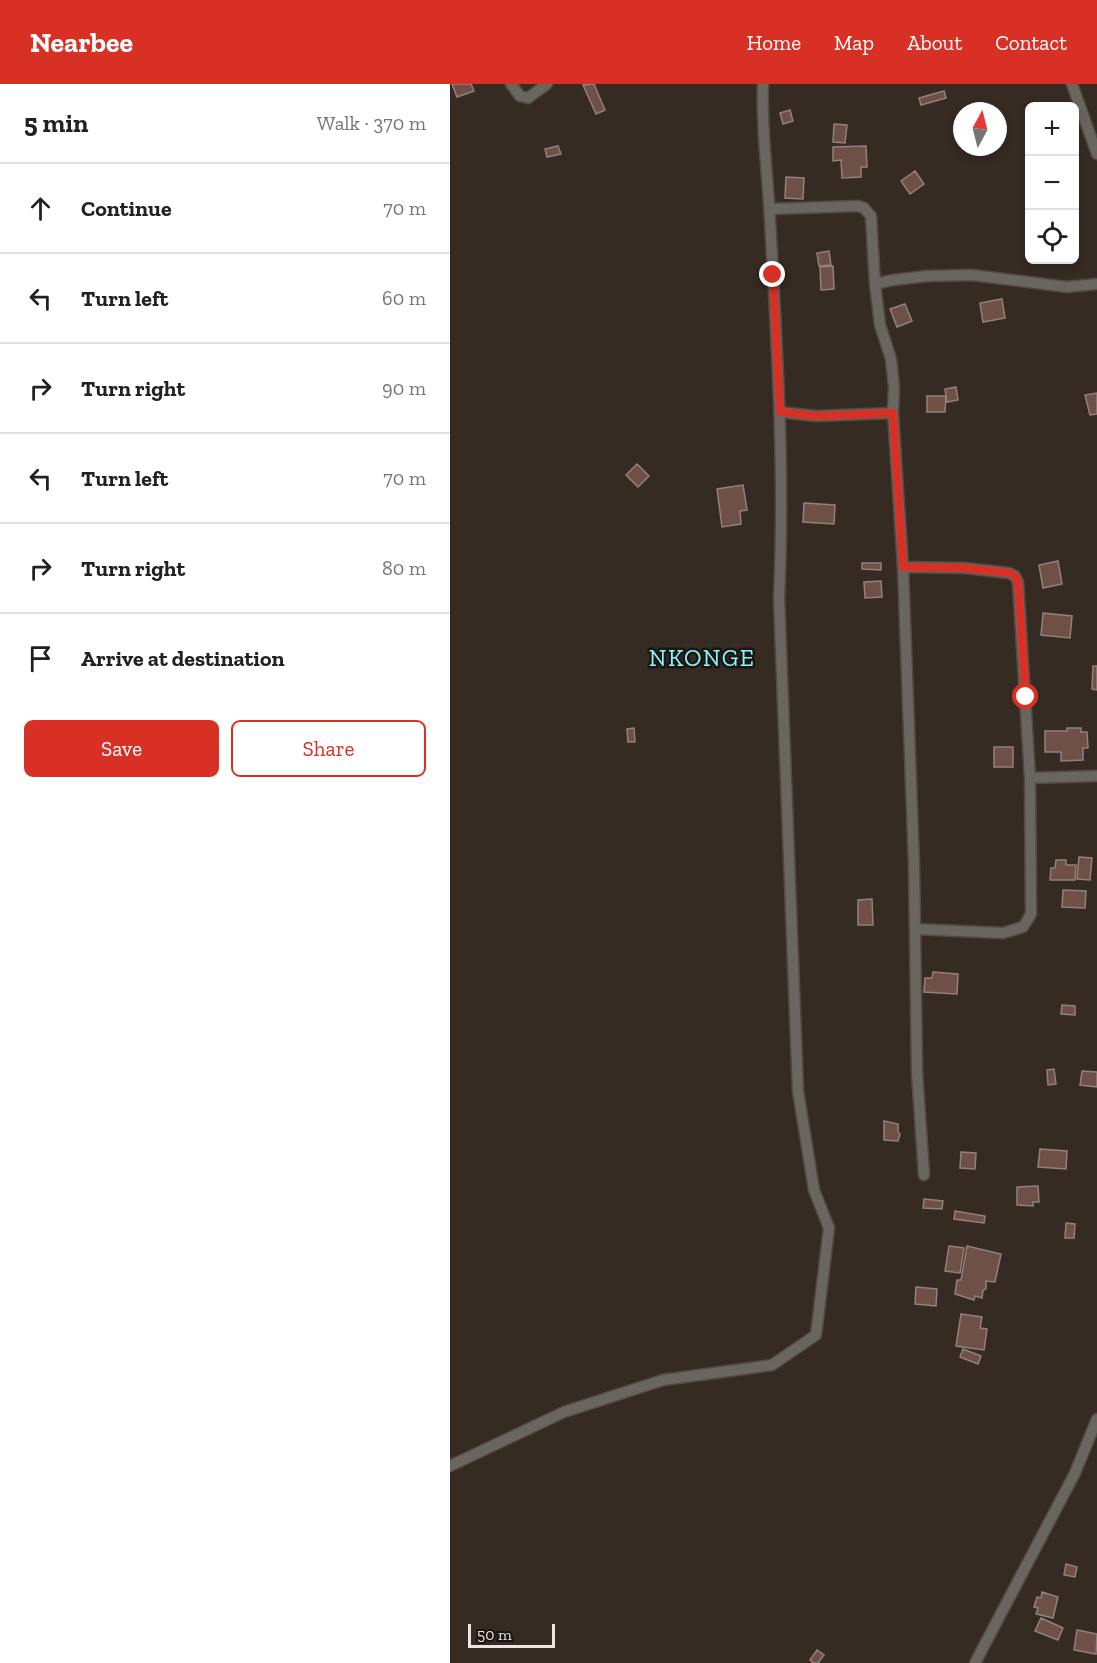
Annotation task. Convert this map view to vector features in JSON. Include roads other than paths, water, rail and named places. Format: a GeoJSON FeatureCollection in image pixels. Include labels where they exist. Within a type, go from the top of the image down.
{"type":"FeatureCollection","features":[{"type":"Feature","properties":{"kind":"street"},"geometry":{"type":"LineString","coordinates":[[511,84],[520,96],[528,98],[547,84]]}},
{"type":"Feature","properties":{"kind":"street"},"geometry":{"type":"LineString","coordinates":[[450,1466],[564,1413],[663,1380],[772,1365],[816,1335],[829,1228],[814,1190],[798,1090],[779,598],[780,412],[770,208],[762,107],[763,84]]}},
{"type":"Feature","properties":{"kind":"street"},"geometry":{"type":"LineString","coordinates":[[1072,84],[1094,138],[1097,154]]}},
{"type":"Feature","properties":{"kind":"street"},"geometry":{"type":"LineString","coordinates":[[770,208],[858,206],[864,208],[871,216],[880,325],[891,359],[894,387],[893,413],[903,567],[915,929],[917,1072],[924,1175]]}},
{"type":"Feature","properties":{"kind":"street"},"geometry":{"type":"LineString","coordinates":[[875,284],[927,276],[972,275],[1067,287],[1097,284]]}},
{"type":"Feature","properties":{"kind":"street"},"geometry":{"type":"LineString","coordinates":[[780,412],[816,416],[893,413]]}},
{"type":"Feature","properties":{"kind":"street"},"geometry":{"type":"LineString","coordinates":[[903,567],[965,568],[1009,573],[1015,576],[1018,582],[1030,778],[1031,914],[1023,927],[1003,933],[915,929]]}},
{"type":"Feature","properties":{"kind":"street"},"geometry":{"type":"LineString","coordinates":[[1030,778],[1097,776]]}},
{"type":"Feature","properties":{"kind":"street"},"geometry":{"type":"LineString","coordinates":[[975,1663],[1075,1473],[1097,1419]]}},
{"type":"Feature","properties":{"kind":"district","name":"NKONGE"},"geometry":{"type":"Point","coordinates":[702,657]}}]}
